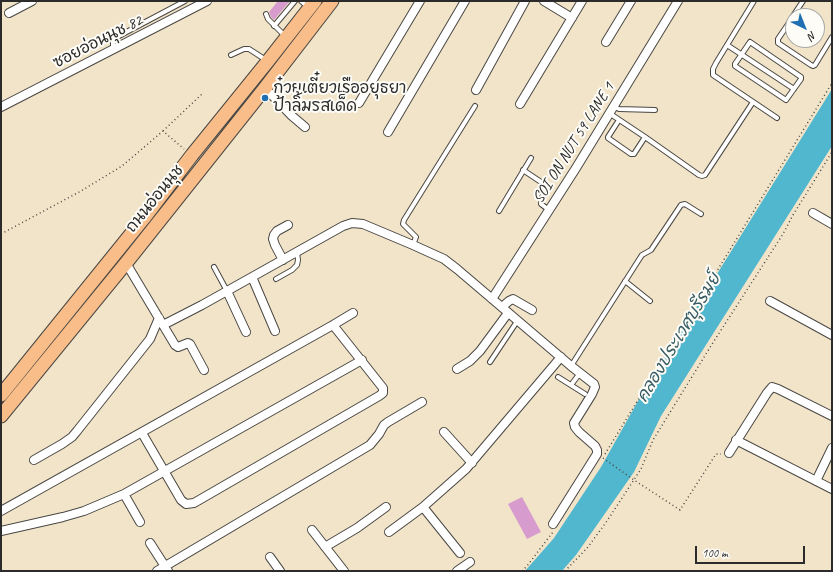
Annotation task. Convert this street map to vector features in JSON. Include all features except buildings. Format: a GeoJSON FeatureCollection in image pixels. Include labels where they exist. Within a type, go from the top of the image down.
{"type":"FeatureCollection","features":[{"type":"Feature","properties":{"kind":"main road","name":"ถนนอ่อนนุช"},"geometry":{"type":"LineString","coordinates":[[1,416],[155,227],[332,1]]}},
{"type":"Feature","properties":{"kind":"main road","name":"ถนนอ่อนนุช"},"geometry":{"type":"LineString","coordinates":[[1,395],[268,61],[308,3]]}},
{"type":"Feature","properties":{"kind":"main road"},"geometry":{"type":"LineString","coordinates":[[144,218],[155,227]]}},
{"type":"Feature","properties":{"kind":"street"},"geometry":{"type":"LineString","coordinates":[[9,13],[32,1]]}},
{"type":"Feature","properties":{"kind":"street","name":"ซอยอ่อนนุช 82"},"geometry":{"type":"LineString","coordinates":[[1,107],[207,1]]}},
{"type":"Feature","properties":{"kind":"street"},"geometry":{"type":"LineString","coordinates":[[359,103],[420,1]]}},
{"type":"Feature","properties":{"kind":"street"},"geometry":{"type":"LineString","coordinates":[[388,132],[465,1]]}},
{"type":"Feature","properties":{"kind":"street"},"geometry":{"type":"LineString","coordinates":[[476,90],[525,1]]}},
{"type":"Feature","properties":{"kind":"street"},"geometry":{"type":"LineString","coordinates":[[544,1],[572,18]]}},
{"type":"Feature","properties":{"kind":"street"},"geometry":{"type":"LineString","coordinates":[[520,104],[582,1]]}},
{"type":"Feature","properties":{"kind":"street"},"geometry":{"type":"LineString","coordinates":[[606,42],[630,1]]}},
{"type":"Feature","properties":{"kind":"street","name":"SOI ON NUT 59 LANE 1"},"geometry":{"type":"LineString","coordinates":[[492,299],[549,210],[678,1]]}},
{"type":"Feature","properties":{"kind":"street"},"geometry":{"type":"LineString","coordinates":[[265,88],[305,127]]}},
{"type":"Feature","properties":{"kind":"street"},"geometry":{"type":"LineString","coordinates":[[813,213],[832,224]]}},
{"type":"Feature","properties":{"kind":"street"},"geometry":{"type":"LineString","coordinates":[[34,460],[72,437],[150,338],[161,321],[227,291],[343,226],[352,223],[363,224],[413,245],[448,262],[594,384],[595,387],[574,423],[579,432],[595,446],[600,456],[553,527]]}},
{"type":"Feature","properties":{"kind":"street"},"geometry":{"type":"LineString","coordinates":[[282,260],[273,239],[277,231],[288,225]]}},
{"type":"Feature","properties":{"kind":"street"},"geometry":{"type":"LineString","coordinates":[[126,263],[175,346],[178,347],[188,343],[190,344],[204,370]]}},
{"type":"Feature","properties":{"kind":"street"},"geometry":{"type":"LineString","coordinates":[[252,277],[275,332]]}},
{"type":"Feature","properties":{"kind":"street"},"geometry":{"type":"LineString","coordinates":[[227,291],[246,332]]}},
{"type":"Feature","properties":{"kind":"street"},"geometry":{"type":"LineString","coordinates":[[457,369],[470,361],[480,352],[509,301],[513,299],[532,310]]}},
{"type":"Feature","properties":{"kind":"street"},"geometry":{"type":"LineString","coordinates":[[770,301],[832,335]]}},
{"type":"Feature","properties":{"kind":"street"},"geometry":{"type":"LineString","coordinates":[[1,511],[353,313]]}},
{"type":"Feature","properties":{"kind":"street"},"geometry":{"type":"LineString","coordinates":[[142,433],[181,500],[186,504],[194,503],[383,393],[383,388],[333,325]]}},
{"type":"Feature","properties":{"kind":"street"},"geometry":{"type":"LineString","coordinates":[[389,532],[423,507],[470,465],[561,357]]}},
{"type":"Feature","properties":{"kind":"street"},"geometry":{"type":"LineString","coordinates":[[1,531],[84,511],[124,494],[362,360]]}},
{"type":"Feature","properties":{"kind":"street"},"geometry":{"type":"LineString","coordinates":[[729,453],[766,393],[772,387],[832,416]]}},
{"type":"Feature","properties":{"kind":"street"},"geometry":{"type":"LineString","coordinates":[[157,571],[166,569],[370,444],[379,434],[384,425],[422,402]]}},
{"type":"Feature","properties":{"kind":"street"},"geometry":{"type":"LineString","coordinates":[[444,432],[470,465]]}},
{"type":"Feature","properties":{"kind":"street"},"geometry":{"type":"LineString","coordinates":[[736,440],[832,489]]}},
{"type":"Feature","properties":{"kind":"street"},"geometry":{"type":"LineString","coordinates":[[816,481],[832,448]]}},
{"type":"Feature","properties":{"kind":"street"},"geometry":{"type":"LineString","coordinates":[[124,494],[140,522]]}},
{"type":"Feature","properties":{"kind":"street"},"geometry":{"type":"LineString","coordinates":[[325,547],[357,528],[386,507]]}},
{"type":"Feature","properties":{"kind":"street"},"geometry":{"type":"LineString","coordinates":[[423,507],[460,553]]}},
{"type":"Feature","properties":{"kind":"street"},"geometry":{"type":"LineString","coordinates":[[312,530],[344,571]]}},
{"type":"Feature","properties":{"kind":"street"},"geometry":{"type":"LineString","coordinates":[[150,543],[166,569]]}},
{"type":"Feature","properties":{"kind":"street"},"geometry":{"type":"LineString","coordinates":[[270,558],[280,571]]}},
{"type":"Feature","properties":{"kind":"street"},"geometry":{"type":"LineString","coordinates":[[457,571],[470,562]]}},
{"type":"Feature","properties":{"kind":"lane"},"geometry":{"type":"LineString","coordinates":[[113,50],[113,41],[117,37],[185,1]]}},
{"type":"Feature","properties":{"kind":"lane"},"geometry":{"type":"LineString","coordinates":[[274,26],[295,1]]}},
{"type":"Feature","properties":{"kind":"lane"},"geometry":{"type":"LineString","coordinates":[[754,1],[714,66],[713,75],[777,118]]}},
{"type":"Feature","properties":{"kind":"lane"},"geometry":{"type":"LineString","coordinates":[[266,14],[274,26],[286,37]]}},
{"type":"Feature","properties":{"kind":"lane"},"geometry":{"type":"LineString","coordinates":[[785,28],[778,39],[778,43],[785,48]]}},
{"type":"Feature","properties":{"kind":"lane"},"geometry":{"type":"LineString","coordinates":[[785,48],[813,66],[832,37]]}},
{"type":"Feature","properties":{"kind":"lane"},"geometry":{"type":"LineString","coordinates":[[750,42],[801,77],[801,79],[786,100],[736,67],[735,64],[741,54],[750,42]]}},
{"type":"Feature","properties":{"kind":"lane"},"geometry":{"type":"LineString","coordinates":[[727,45],[794,89]]}},
{"type":"Feature","properties":{"kind":"lane"},"geometry":{"type":"LineString","coordinates":[[231,55],[244,49],[249,49],[268,61]]}},
{"type":"Feature","properties":{"kind":"lane"},"geometry":{"type":"LineString","coordinates":[[655,110],[611,110],[618,120],[702,176],[705,175],[753,102]]}},
{"type":"Feature","properties":{"kind":"lane"},"geometry":{"type":"LineString","coordinates":[[413,245],[416,237],[403,224],[404,220],[475,106]]}},
{"type":"Feature","properties":{"kind":"lane"},"geometry":{"type":"LineString","coordinates":[[618,120],[608,138],[631,154],[634,154],[645,137]]}},
{"type":"Feature","properties":{"kind":"lane"},"geometry":{"type":"LineString","coordinates":[[499,211],[530,158]]}},
{"type":"Feature","properties":{"kind":"lane"},"geometry":{"type":"LineString","coordinates":[[523,170],[544,184],[546,189],[542,197],[541,204],[549,210]]}},
{"type":"Feature","properties":{"kind":"lane"},"geometry":{"type":"LineString","coordinates":[[571,366],[642,255],[651,250],[681,205],[685,204],[701,214]]}},
{"type":"Feature","properties":{"kind":"lane"},"geometry":{"type":"LineString","coordinates":[[276,279],[292,270],[297,265],[297,252]]}},
{"type":"Feature","properties":{"kind":"lane"},"geometry":{"type":"LineString","coordinates":[[214,267],[227,291]]}},
{"type":"Feature","properties":{"kind":"lane"},"geometry":{"type":"LineString","coordinates":[[625,281],[650,301]]}},
{"type":"Feature","properties":{"kind":"lane"},"geometry":{"type":"LineString","coordinates":[[490,362],[518,320]]}},
{"type":"Feature","properties":{"kind":"lane"},"geometry":{"type":"LineString","coordinates":[[571,385],[580,373]]}},
{"type":"Feature","properties":{"kind":"lane"},"geometry":{"type":"LineString","coordinates":[[558,377],[585,394]]}},
{"type":"Feature","properties":{"kind":"path"},"geometry":{"type":"LineString","coordinates":[[729,453],[716,454],[680,510],[600,456],[645,387],[832,83]]}},
{"type":"Feature","properties":{"kind":"path"},"geometry":{"type":"LineString","coordinates":[[1,234],[82,191],[122,166],[163,131],[202,94]]}},
{"type":"Feature","properties":{"kind":"path"},"geometry":{"type":"LineString","coordinates":[[163,131],[192,155]]}},
{"type":"Feature","properties":{"kind":"path"},"geometry":{"type":"LineString","coordinates":[[565,571],[588,547],[634,480],[641,469],[653,440],[714,341],[783,234],[832,152]]}},
{"type":"Feature","properties":{"kind":"path"},"geometry":{"type":"LineString","coordinates":[[522,571],[527,566],[553,527]]}},
{"type":"Feature","properties":{"kind":"water","name":"คลองประเวศบุรีรมย์"},"geometry":{"type":"Polygon","coordinates":[[[832,89],[832,146],[661,416],[634,472],[576,555],[562,571],[525,571],[554,538],[601,467],[638,401],[832,89]]]}},
{"type":"Feature","properties":{"kind":"place","name":"ก๋วยเตี๋ยวเรืออยุธยา ป้าลิ้มรสเด็ด"},"geometry":{"type":"Point","coordinates":[265,98]}}]}
